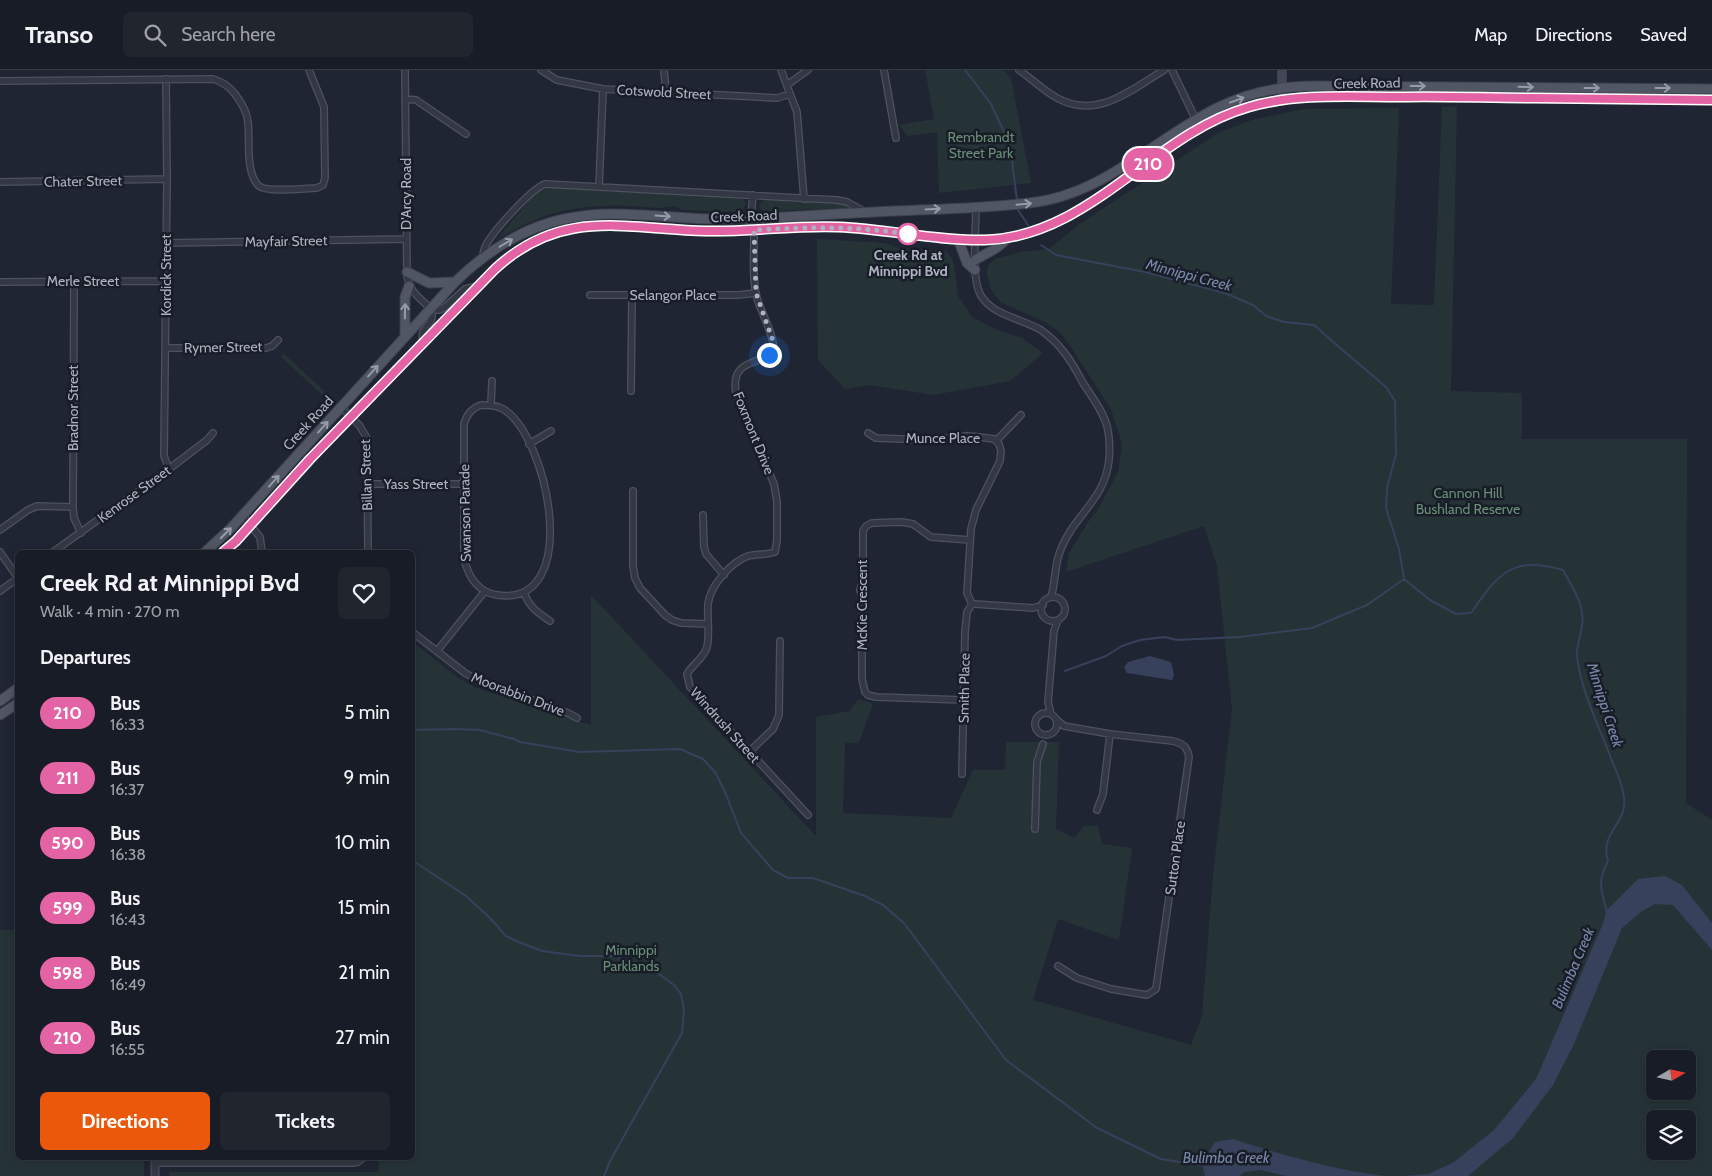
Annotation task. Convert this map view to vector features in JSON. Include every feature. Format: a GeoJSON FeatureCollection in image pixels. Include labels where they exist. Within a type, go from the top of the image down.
{"type":"FeatureCollection","features":[{"type":"Feature","properties":{"kind":"main road"},"geometry":{"type":"LineString","coordinates":[[1282,70],[1282,100]]}},
{"type":"Feature","properties":{"kind":"main road","name":"Creek Road"},"geometry":{"type":"LineString","coordinates":[[207,550],[243,516],[455,282],[482,258],[504,244],[528,231],[552,222],[576,217],[619,214],[711,219],[752,218],[976,207],[1038,202],[1076,192],[1115,173],[1196,120],[1236,100],[1282,88],[1316,86],[1712,89]]}},
{"type":"Feature","properties":{"kind":"main road","name":"Creek Road"},"geometry":{"type":"LineString","coordinates":[[225,550],[502,262],[528,244],[551,234],[582,226],[617,225],[684,230],[840,227],[958,239],[976,240],[1008,237],[1046,226],[1087,206],[1203,126],[1238,110],[1282,100],[1422,96],[1712,100]]}},
{"type":"Feature","properties":{"kind":"main road"},"geometry":{"type":"LineString","coordinates":[[1076,192],[1078,200],[1087,206]]}},
{"type":"Feature","properties":{"kind":"main road"},"geometry":{"type":"LineString","coordinates":[[975,260],[1001,247],[1008,237]]}},
{"type":"Feature","properties":{"kind":"main road"},"geometry":{"type":"LineString","coordinates":[[958,239],[967,263],[975,270]]}},
{"type":"Feature","properties":{"kind":"main road"},"geometry":{"type":"LineString","coordinates":[[406,272],[429,282],[455,282]]}},
{"type":"Feature","properties":{"kind":"main road"},"geometry":{"type":"LineString","coordinates":[[405,336],[405,297],[409,286]]}},
{"type":"Feature","properties":{"kind":"main road"},"geometry":{"type":"LineString","coordinates":[[0,701],[15,690]]}},
{"type":"Feature","properties":{"kind":"main road"},"geometry":{"type":"LineString","coordinates":[[0,715],[15,704]]}},
{"type":"Feature","properties":{"kind":"street"},"geometry":{"type":"LineString","coordinates":[[214,70],[214,79]]}},
{"type":"Feature","properties":{"kind":"street"},"geometry":{"type":"LineString","coordinates":[[0,81],[214,79],[230,88],[246,111],[249,161],[259,186],[267,189],[317,188],[323,185],[325,178],[324,106],[309,70]]}},
{"type":"Feature","properties":{"kind":"street","name":"D'Arcy Road"},"geometry":{"type":"LineString","coordinates":[[405,70],[406,272],[409,286],[415,296],[430,309]]}},
{"type":"Feature","properties":{"kind":"street"},"geometry":{"type":"LineString","coordinates":[[664,70],[666,92]]}},
{"type":"Feature","properties":{"kind":"street"},"geometry":{"type":"LineString","coordinates":[[781,70],[797,112],[804,199]]}},
{"type":"Feature","properties":{"kind":"street"},"geometry":{"type":"LineString","coordinates":[[787,85],[808,70]]}},
{"type":"Feature","properties":{"kind":"street"},"geometry":{"type":"LineString","coordinates":[[884,70],[896,138]]}},
{"type":"Feature","properties":{"kind":"street"},"geometry":{"type":"LineString","coordinates":[[1019,70],[1057,98],[1073,105],[1089,107],[1118,97],[1164,70]]}},
{"type":"Feature","properties":{"kind":"street"},"geometry":{"type":"LineString","coordinates":[[1172,70],[1196,120]]}},
{"type":"Feature","properties":{"kind":"street","name":"Cotswold Street"},"geometry":{"type":"LineString","coordinates":[[543,71],[557,80],[603,89],[776,98],[790,94]]}},
{"type":"Feature","properties":{"kind":"street","name":"Kordick Street"},"geometry":{"type":"LineString","coordinates":[[166,79],[167,179],[164,456],[169,469]]}},
{"type":"Feature","properties":{"kind":"street"},"geometry":{"type":"LineString","coordinates":[[599,187],[603,89]]}},
{"type":"Feature","properties":{"kind":"street"},"geometry":{"type":"LineString","coordinates":[[405,99],[416,100],[466,134]]}},
{"type":"Feature","properties":{"kind":"street","name":"Chater Street"},"geometry":{"type":"LineString","coordinates":[[0,182],[167,179]]}},
{"type":"Feature","properties":{"kind":"street","name":"Creek Road"},"geometry":{"type":"LineString","coordinates":[[482,258],[489,240],[530,194],[541,186],[548,184],[847,202],[865,212]]}},
{"type":"Feature","properties":{"kind":"street","name":"Foxmont Drive"},"geometry":{"type":"LineString","coordinates":[[708,624],[708,603],[711,592],[724,574],[741,559],[751,555],[764,555],[775,552],[777,540],[777,501],[774,484],[736,394],[734,383],[742,367],[769,355],[773,349],[773,341],[756,293],[752,218],[753,195]]}},
{"type":"Feature","properties":{"kind":"street"},"geometry":{"type":"LineString","coordinates":[[972,604],[1033,608],[1051,597],[1055,586],[1058,557],[1061,549],[1081,516],[1094,502],[1106,477],[1110,443],[1106,425],[1098,408],[1064,351],[1042,331],[997,311],[987,303],[979,290],[975,270],[976,207]]}},
{"type":"Feature","properties":{"kind":"street","name":"Mayfair Street"},"geometry":{"type":"LineString","coordinates":[[166,243],[406,240]]}},
{"type":"Feature","properties":{"kind":"street","name":"Bradnor Street"},"geometry":{"type":"LineString","coordinates":[[74,281],[73,507],[74,518],[81,533]]}},
{"type":"Feature","properties":{"kind":"street","name":"Merle Street"},"geometry":{"type":"LineString","coordinates":[[0,282],[166,281]]}},
{"type":"Feature","properties":{"kind":"street","name":"Creek Road"},"geometry":{"type":"LineString","coordinates":[[422,344],[423,332],[432,318],[430,309],[439,310],[444,308],[465,289],[479,285]]}},
{"type":"Feature","properties":{"kind":"street","name":"Selangor Place"},"geometry":{"type":"LineString","coordinates":[[590,295],[738,295],[756,293]]}},
{"type":"Feature","properties":{"kind":"street"},"geometry":{"type":"LineString","coordinates":[[631,391],[632,295]]}},
{"type":"Feature","properties":{"kind":"street","name":"Rymer Street"},"geometry":{"type":"LineString","coordinates":[[166,348],[266,348],[272,346],[278,340]]}},
{"type":"Feature","properties":{"kind":"street"},"geometry":{"type":"LineString","coordinates":[[437,651],[485,591],[498,595],[524,592],[535,584],[543,574],[548,560],[550,543],[547,492],[530,444],[516,420],[502,408],[491,405],[492,381]]}},
{"type":"Feature","properties":{"kind":"street","name":"Swanson Parade"},"geometry":{"type":"LineString","coordinates":[[485,591],[473,581],[467,571],[464,558],[464,424],[466,417],[472,409],[481,405],[491,405]]}},
{"type":"Feature","properties":{"kind":"street","name":"Billan Street"},"geometry":{"type":"LineString","coordinates":[[341,407],[362,428],[367,438],[368,550]]}},
{"type":"Feature","properties":{"kind":"street"},"geometry":{"type":"LineString","coordinates":[[996,441],[1021,415]]}},
{"type":"Feature","properties":{"kind":"street"},"geometry":{"type":"LineString","coordinates":[[530,444],[551,431]]}},
{"type":"Feature","properties":{"kind":"street","name":"Munce Place"},"geometry":{"type":"LineString","coordinates":[[868,432],[876,438],[926,440],[967,436],[988,438],[999,444],[1001,451],[1000,461],[976,510],[970,529],[968,593],[972,604]]}},
{"type":"Feature","properties":{"kind":"street","name":"Kenrose Street"},"geometry":{"type":"LineString","coordinates":[[56,550],[169,469],[207,440],[213,433]]}},
{"type":"Feature","properties":{"kind":"street","name":"Yass Street"},"geometry":{"type":"LineString","coordinates":[[367,484],[464,484]]}},
{"type":"Feature","properties":{"kind":"street"},"geometry":{"type":"LineString","coordinates":[[633,491],[633,566],[635,578],[640,588],[672,620],[681,623],[708,624]]}},
{"type":"Feature","properties":{"kind":"street"},"geometry":{"type":"LineString","coordinates":[[0,530],[28,510],[37,506],[73,507]]}},
{"type":"Feature","properties":{"kind":"street"},"geometry":{"type":"LineString","coordinates":[[703,515],[706,554],[724,574]]}},
{"type":"Feature","properties":{"kind":"street"},"geometry":{"type":"LineString","coordinates":[[243,516],[261,538],[262,550]]}},
{"type":"Feature","properties":{"kind":"street","name":"McKie Crescent"},"geometry":{"type":"LineString","coordinates":[[964,700],[876,697],[864,692],[862,679],[862,618],[864,603],[860,590],[863,579],[863,531],[866,526],[872,523],[902,522],[913,524],[931,537],[970,540]]}},
{"type":"Feature","properties":{"kind":"street"},"geometry":{"type":"LineString","coordinates":[[0,552],[15,574]]}},
{"type":"Feature","properties":{"kind":"street"},"geometry":{"type":"LineString","coordinates":[[0,591],[15,580]]}},
{"type":"Feature","properties":{"kind":"street"},"geometry":{"type":"LineString","coordinates":[[1055,586],[1059,598],[1064,604],[1065,611],[1058,620],[1054,631],[1048,702],[1051,714],[1056,720],[1056,730]]}},
{"type":"Feature","properties":{"kind":"street"},"geometry":{"type":"LineString","coordinates":[[524,592],[527,603],[533,610],[550,621]]}},
{"type":"Feature","properties":{"kind":"street"},"geometry":{"type":"LineString","coordinates":[[1051,597],[1059,598]]}},
{"type":"Feature","properties":{"kind":"street","name":"Smith Place"},"geometry":{"type":"LineString","coordinates":[[962,774],[965,632],[967,612],[972,604]]}},
{"type":"Feature","properties":{"kind":"street"},"geometry":{"type":"LineString","coordinates":[[1042,604],[1044,616]]}},
{"type":"Feature","properties":{"kind":"street"},"geometry":{"type":"LineString","coordinates":[[1033,608],[1050,620],[1058,620]]}},
{"type":"Feature","properties":{"kind":"street"},"geometry":{"type":"LineString","coordinates":[[1050,620],[1054,631]]}},
{"type":"Feature","properties":{"kind":"street","name":"Windrush Street"},"geometry":{"type":"LineString","coordinates":[[708,624],[707,646],[702,657],[687,674],[690,687],[808,815]]}},
{"type":"Feature","properties":{"kind":"street","name":"Moorabbin Drive"},"geometry":{"type":"LineString","coordinates":[[415,634],[476,679],[577,718]]}},
{"type":"Feature","properties":{"kind":"street"},"geometry":{"type":"LineString","coordinates":[[749,752],[774,729],[779,715],[780,640]]}},
{"type":"Feature","properties":{"kind":"street"},"geometry":{"type":"LineString","coordinates":[[1048,702],[1035,720],[1036,731],[1046,736],[1064,726]]}},
{"type":"Feature","properties":{"kind":"street"},"geometry":{"type":"LineString","coordinates":[[1040,714],[1051,714]]}},
{"type":"Feature","properties":{"kind":"street","name":"Sutton Place"},"geometry":{"type":"LineString","coordinates":[[1056,720],[1064,726],[1110,734],[1174,741],[1183,744],[1187,749],[1189,757],[1156,989],[1147,995],[1111,989],[1077,978],[1058,966]]}},
{"type":"Feature","properties":{"kind":"street"},"geometry":{"type":"LineString","coordinates":[[1097,810],[1103,794],[1110,734]]}},
{"type":"Feature","properties":{"kind":"street"},"geometry":{"type":"LineString","coordinates":[[1035,829],[1037,762],[1043,744]]}},
{"type":"Feature","properties":{"kind":"street"},"geometry":{"type":"LineString","coordinates":[[155,1176],[155,1160],[260,1160],[352,1163],[361,1160]]}},
{"type":"Feature","properties":{"kind":"green space","name":"Rembrandt Street Park"},"geometry":{"type":"Polygon","coordinates":[[[925,70],[1003,70],[1011,78],[1031,183],[939,193],[937,132],[908,136],[899,125],[934,119],[925,70]]]}},
{"type":"Feature","properties":{"kind":"green space","name":"Minnippi Parklands"},"geometry":{"type":"Polygon","coordinates":[[[1457,106],[1451,391],[1522,393],[1522,439],[1687,439],[1686,803],[1712,820],[1712,1176],[169,1176],[169,1172],[378,1172],[379,1160],[415,1160],[415,644],[457,677],[474,687],[591,725],[591,595],[816,836],[816,717],[850,711],[858,699],[873,704],[859,743],[845,743],[843,813],[951,818],[973,770],[1005,770],[1006,742],[1059,742],[1056,829],[1074,838],[1084,826],[1098,826],[1102,844],[1132,848],[1119,940],[1058,919],[1033,1000],[1191,1045],[1202,1016],[1213,875],[1232,709],[1217,566],[1204,526],[1066,572],[1069,553],[1097,511],[1118,472],[1122,444],[1111,409],[1063,335],[1047,323],[1000,302],[990,288],[987,273],[988,265],[995,259],[1021,252],[1049,249],[1081,223],[1220,132],[1252,120],[1304,109],[1399,108],[1391,304],[1434,305],[1442,107],[1457,106]]]}},
{"type":"Feature","properties":{"kind":"green space"},"geometry":{"type":"Polygon","coordinates":[[[553,188],[743,199],[746,204],[742,211],[736,212],[682,210],[673,207],[608,205],[576,208],[530,222],[496,240],[534,195],[540,191],[553,188]]]}},
{"type":"Feature","properties":{"kind":"green space"},"geometry":{"type":"Polygon","coordinates":[[[765,200],[840,204],[850,208],[764,211],[758,207],[765,200]]]}},
{"type":"Feature","properties":{"kind":"green space"},"geometry":{"type":"Polygon","coordinates":[[[817,239],[886,243],[898,248],[940,249],[947,252],[953,260],[958,296],[972,317],[997,330],[1022,338],[1043,353],[1010,381],[933,395],[870,385],[845,389],[818,360],[817,239]]]}},
{"type":"Feature","properties":{"kind":"green space"},"geometry":{"type":"Polygon","coordinates":[[[284,354],[334,400],[331,403],[280,356],[284,354]]]}},
{"type":"Feature","properties":{"kind":"green space"},"geometry":{"type":"Polygon","coordinates":[[[0,930],[15,930],[15,1160],[144,1160],[144,1176],[0,1176],[0,930]]]}},
{"type":"Feature","properties":{"kind":"water"},"geometry":{"type":"Polygon","coordinates":[[[1150,656],[1171,662],[1174,675],[1172,680],[1127,673],[1124,667],[1128,662],[1150,656]]]}},
{"type":"Feature","properties":{"kind":"water","name":"Bulimba Creek"},"geometry":{"type":"Polygon","coordinates":[[[1665,876],[1682,885],[1712,923],[1712,950],[1673,905],[1655,904],[1641,912],[1622,928],[1574,1044],[1553,1085],[1513,1138],[1468,1176],[1404,1176],[1429,1174],[1454,1162],[1494,1130],[1536,1079],[1604,921],[1606,911],[1638,879],[1665,876]]]}},
{"type":"Feature","properties":{"kind":"water","name":"Bulimba Creek"},"geometry":{"type":"Polygon","coordinates":[[[1233,1139],[1327,1166],[1385,1176],[1287,1176],[1260,1170],[1244,1172],[1240,1176],[1205,1176],[1202,1163],[1215,1142],[1233,1139]]]}},
{"type":"Feature","properties":{"kind":"waterway","name":"Minnippi Creek"},"geometry":{"type":"LineString","coordinates":[[965,70],[991,104],[1012,149],[1017,200]]}},
{"type":"Feature","properties":{"kind":"waterway","name":"Minnippi Creek"},"geometry":{"type":"LineString","coordinates":[[1018,210],[1028,225]]}},
{"type":"Feature","properties":{"kind":"waterway","name":"Minnippi Creek"},"geometry":{"type":"LineString","coordinates":[[1041,245],[1056,255],[1145,272],[1225,293],[1253,305],[1266,316],[1284,322],[1314,325],[1386,387],[1395,401],[1396,454],[1387,488],[1386,508],[1399,549],[1404,579],[1430,600],[1456,614],[1471,613],[1490,588],[1508,571],[1531,565],[1563,570],[1574,590],[1582,611],[1582,626],[1577,653],[1582,683],[1624,797],[1622,814],[1607,843],[1608,861],[1601,881],[1607,912]]}},
{"type":"Feature","properties":{"kind":"waterway"},"geometry":{"type":"LineString","coordinates":[[1065,671],[1106,656],[1122,646],[1140,640],[1165,637],[1177,640],[1239,637],[1312,628],[1367,605],[1404,579]]}},
{"type":"Feature","properties":{"kind":"waterway"},"geometry":{"type":"LineString","coordinates":[[415,730],[480,730],[520,742],[579,752],[680,749],[703,759],[715,772],[741,833],[773,870],[788,878],[813,878],[865,896],[883,905],[904,923],[1006,1060],[1097,1128],[1161,1159],[1204,1166]]}},
{"type":"Feature","properties":{"kind":"waterway"},"geometry":{"type":"LineString","coordinates":[[415,862],[466,896],[506,936],[516,941],[542,951],[580,956],[613,956],[648,966],[674,985],[681,994],[684,1010],[682,1033],[610,1161],[604,1176]]}},
{"type":"Feature","properties":{"kind":"bus line","name":"210"},"geometry":{"type":"LineString","coordinates":[[225,550],[495,269],[528,244],[560,231],[595,225],[716,231],[826,226],[965,240],[993,239],[1031,232],[1057,222],[1079,211],[1203,126],[1238,110],[1273,101],[1316,98],[1422,96],[1712,100]]}},
{"type":"Feature","properties":{"kind":"place","name":"Creek Rd at Minnippi Bvd"},"geometry":{"type":"Point","coordinates":[908,234]}},
{"type":"Feature","properties":{"kind":"route"},"geometry":{"type":"LineString","coordinates":[[769,355],[773,349],[773,341],[756,298],[754,230],[826,226],[908,234]]}},
{"type":"Feature","properties":{"kind":"park label","name":"Cannon Hill Bushland Reserve"},"geometry":{"type":"Point","coordinates":[1468,502]}}]}
